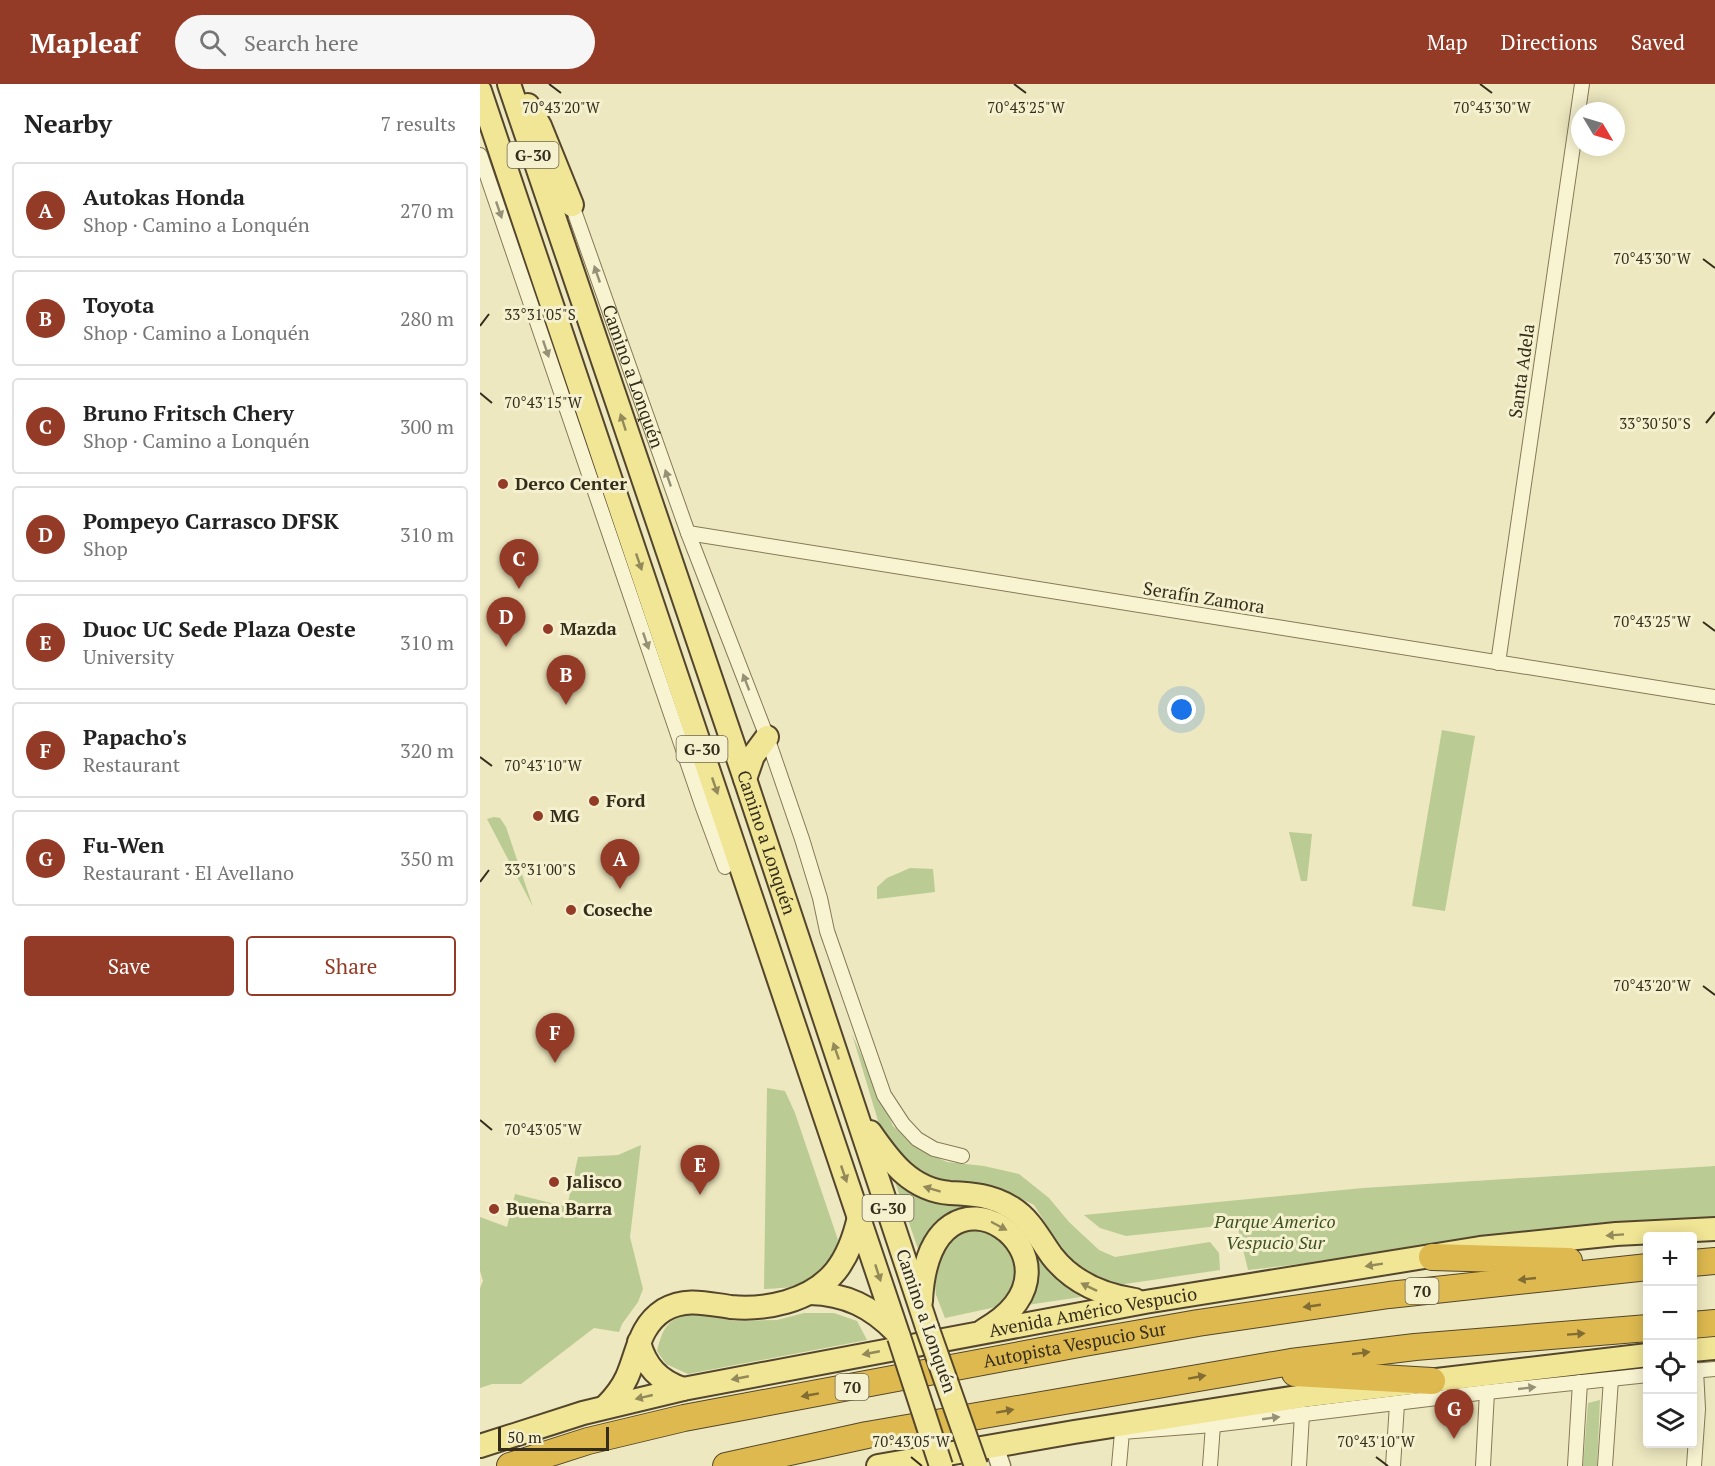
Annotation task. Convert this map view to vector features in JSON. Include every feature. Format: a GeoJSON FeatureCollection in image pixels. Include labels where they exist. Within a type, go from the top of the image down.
{"type":"FeatureCollection","features":[{"type":"Feature","properties":{"kind":"highway"},"geometry":{"type":"LineString","coordinates":[[1432,1257],[1643,1265]]}},
{"type":"Feature","properties":{"kind":"highway"},"geometry":{"type":"LineString","coordinates":[[1697,1263],[1715,1261]]}},
{"type":"Feature","properties":{"kind":"highway","name":"Autopista Vespucio Sur"},"geometry":{"type":"LineString","coordinates":[[510,1466],[588,1441],[684,1418],[1084,1343],[1198,1323],[1389,1295],[1643,1265]]}},
{"type":"Feature","properties":{"kind":"highway"},"geometry":{"type":"LineString","coordinates":[[1697,1325],[1715,1323]]}},
{"type":"Feature","properties":{"kind":"highway"},"geometry":{"type":"LineString","coordinates":[[726,1466],[857,1437],[1241,1370],[1415,1347],[1643,1328]]}},
{"type":"Feature","properties":{"kind":"highway"},"geometry":{"type":"LineString","coordinates":[[1241,1370],[1432,1381]]}},
{"type":"Feature","properties":{"kind":"main road","name":"Camino a Lonquén"},"geometry":{"type":"LineString","coordinates":[[509,84],[745,779],[924,1318],[976,1466]]}},
{"type":"Feature","properties":{"kind":"main road"},"geometry":{"type":"LineString","coordinates":[[516,84],[540,126],[572,205]]}},
{"type":"Feature","properties":{"kind":"main road","name":"Camino a Lonquén"},"geometry":{"type":"LineString","coordinates":[[480,91],[784,991],[941,1466]]}},
{"type":"Feature","properties":{"kind":"main road"},"geometry":{"type":"LineString","coordinates":[[745,779],[753,756],[767,737]]}},
{"type":"Feature","properties":{"kind":"main road"},"geometry":{"type":"LineString","coordinates":[[725,867],[763,954],[784,991]]}},
{"type":"Feature","properties":{"kind":"main road"},"geometry":{"type":"LineString","coordinates":[[855,1107],[889,1158],[913,1181],[937,1191],[978,1194],[1009,1206],[1028,1221],[1060,1266],[1078,1281],[1108,1294],[1145,1302]]}},
{"type":"Feature","properties":{"kind":"main road"},"geometry":{"type":"LineString","coordinates":[[606,1406],[625,1381],[639,1342],[654,1318],[680,1304],[699,1302],[733,1307],[757,1307],[810,1293],[831,1277],[846,1257],[852,1246],[859,1217]]}},
{"type":"Feature","properties":{"kind":"main road"},"geometry":{"type":"LineString","coordinates":[[924,1318],[926,1262],[930,1250],[942,1234],[957,1223],[965,1220],[986,1221],[1005,1228],[1018,1243],[1024,1257],[1026,1275],[1020,1294],[1007,1312],[980,1333]]}},
{"type":"Feature","properties":{"kind":"main road","name":"Avenida Américo Vespucio"},"geometry":{"type":"LineString","coordinates":[[480,1446],[537,1426],[606,1406],[683,1389],[1145,1302],[1480,1248],[1548,1240],[1715,1229]]}},
{"type":"Feature","properties":{"kind":"main road"},"geometry":{"type":"LineString","coordinates":[[810,1293],[834,1295],[857,1302],[869,1308],[898,1335]]}},
{"type":"Feature","properties":{"kind":"main road"},"geometry":{"type":"LineString","coordinates":[[639,1342],[645,1360],[651,1368],[665,1381],[683,1389]]}},
{"type":"Feature","properties":{"kind":"main road"},"geometry":{"type":"LineString","coordinates":[[1697,1362],[1715,1348]]}},
{"type":"Feature","properties":{"kind":"main road"},"geometry":{"type":"LineString","coordinates":[[878,1466],[997,1456],[1074,1432],[1310,1395],[1643,1355]]}},
{"type":"Feature","properties":{"kind":"main road"},"geometry":{"type":"LineString","coordinates":[[1074,1432],[1122,1432]]}},
{"type":"Feature","properties":{"kind":"street","name":"Santa Adela"},"geometry":{"type":"LineString","coordinates":[[1498,663],[1582,84]]}},
{"type":"Feature","properties":{"kind":"street"},"geometry":{"type":"LineString","coordinates":[[480,155],[690,772],[725,867]]}},
{"type":"Feature","properties":{"kind":"street","name":"Camino a Lonquén"},"geometry":{"type":"LineString","coordinates":[[572,205],[688,533],[767,737],[802,839],[820,898],[827,931],[884,1095],[903,1124],[917,1140],[934,1149],[962,1156]]}},
{"type":"Feature","properties":{"kind":"street","name":"Serafín Zamora"},"geometry":{"type":"LineString","coordinates":[[688,533],[1715,697]]}},
{"type":"Feature","properties":{"kind":"street"},"geometry":{"type":"LineString","coordinates":[[1697,1365],[1715,1369]]}},
{"type":"Feature","properties":{"kind":"street"},"geometry":{"type":"LineString","coordinates":[[1119,1466],[1122,1432],[1213,1425],[1643,1375]]}},
{"type":"Feature","properties":{"kind":"street"},"geometry":{"type":"LineString","coordinates":[[1605,1466],[1611,1379]]}},
{"type":"Feature","properties":{"kind":"street"},"geometry":{"type":"LineString","coordinates":[[1575,1466],[1580,1382]]}},
{"type":"Feature","properties":{"kind":"street"},"geometry":{"type":"LineString","coordinates":[[1483,1466],[1487,1392]]}},
{"type":"Feature","properties":{"kind":"street"},"geometry":{"type":"LineString","coordinates":[[1694,1466],[1698,1409],[1697,1394]]}},
{"type":"Feature","properties":{"kind":"street"},"geometry":{"type":"LineString","coordinates":[[1393,1466],[1397,1404]]}},
{"type":"Feature","properties":{"kind":"street"},"geometry":{"type":"LineString","coordinates":[[1299,1466],[1302,1413]]}},
{"type":"Feature","properties":{"kind":"street"},"geometry":{"type":"LineString","coordinates":[[1210,1466],[1213,1425]]}},
{"type":"Feature","properties":{"kind":"green space"},"geometry":{"type":"Polygon","coordinates":[[[1442,730],[1475,736],[1445,911],[1412,906],[1442,730]]]}},
{"type":"Feature","properties":{"kind":"green space"},"geometry":{"type":"Polygon","coordinates":[[[500,818],[506,827],[533,907],[487,819],[500,818]]]}},
{"type":"Feature","properties":{"kind":"green space"},"geometry":{"type":"Polygon","coordinates":[[[1289,832],[1312,834],[1307,881],[1301,881],[1289,832]]]}},
{"type":"Feature","properties":{"kind":"green space"},"geometry":{"type":"Polygon","coordinates":[[[910,868],[933,869],[935,892],[877,899],[877,887],[887,878],[910,868]]]}},
{"type":"Feature","properties":{"kind":"green space"},"geometry":{"type":"Polygon","coordinates":[[[852,1034],[893,1126],[920,1150],[947,1162],[984,1166],[1019,1174],[1049,1198],[1069,1222],[1099,1250],[1115,1257],[1210,1242],[1219,1253],[1220,1270],[1118,1285],[1089,1273],[1063,1251],[1034,1205],[999,1188],[950,1182],[923,1173],[902,1157],[879,1124],[852,1034]]]}},
{"type":"Feature","properties":{"kind":"green space"},"geometry":{"type":"Polygon","coordinates":[[[767,1088],[785,1091],[795,1113],[838,1240],[827,1266],[812,1281],[792,1287],[764,1289],[767,1088]]]}},
{"type":"Feature","properties":{"kind":"green space"},"geometry":{"type":"Polygon","coordinates":[[[641,1145],[630,1237],[643,1289],[638,1302],[619,1332],[594,1328],[521,1384],[492,1384],[480,1388],[480,1288],[483,1281],[480,1271],[480,1217],[507,1227],[515,1194],[567,1207],[578,1157],[618,1155],[641,1145]]]}},
{"type":"Feature","properties":{"kind":"green space","name":"Parque Americo Vespucio Sur"},"geometry":{"type":"Polygon","coordinates":[[[1715,1166],[1715,1221],[1443,1247],[1248,1270],[1237,1224],[1126,1236],[1100,1228],[1084,1215],[1363,1188],[1715,1166]]]}},
{"type":"Feature","properties":{"kind":"green space"},"geometry":{"type":"Polygon","coordinates":[[[892,1173],[1007,1211],[1083,1293],[1081,1297],[1027,1305],[1026,1241],[951,1216],[934,1227],[919,1252],[892,1173]]]}},
{"type":"Feature","properties":{"kind":"green space"},"geometry":{"type":"Polygon","coordinates":[[[980,1228],[1005,1239],[1015,1268],[1014,1282],[996,1307],[945,1318],[936,1295],[934,1271],[936,1258],[953,1235],[980,1228]]]}},
{"type":"Feature","properties":{"kind":"green space"},"geometry":{"type":"Polygon","coordinates":[[[699,1313],[734,1321],[777,1320],[804,1313],[834,1313],[857,1321],[867,1340],[688,1374],[666,1364],[657,1351],[662,1334],[670,1323],[675,1319],[699,1313]]]}},
{"type":"Feature","properties":{"kind":"green space"},"geometry":{"type":"Polygon","coordinates":[[[1600,1400],[1597,1466],[1583,1466],[1588,1403],[1600,1400]]]}},
{"type":"Feature","properties":{"kind":"place","name":"Derco Center"},"geometry":{"type":"Point","coordinates":[503,484]}},
{"type":"Feature","properties":{"kind":"place","name":"Bruno Fritsch Chery"},"geometry":{"type":"Point","coordinates":[519,589]}},
{"type":"Feature","properties":{"kind":"place","name":"Mazda"},"geometry":{"type":"Point","coordinates":[548,629]}},
{"type":"Feature","properties":{"kind":"place","name":"Pompeyo Carrasco DFSK"},"geometry":{"type":"Point","coordinates":[506,647]}},
{"type":"Feature","properties":{"kind":"place","name":"Toyota"},"geometry":{"type":"Point","coordinates":[566,705]}},
{"type":"Feature","properties":{"kind":"place","name":"Ford"},"geometry":{"type":"Point","coordinates":[594,801]}},
{"type":"Feature","properties":{"kind":"place","name":"MG"},"geometry":{"type":"Point","coordinates":[538,816]}},
{"type":"Feature","properties":{"kind":"place","name":"Autokas Honda"},"geometry":{"type":"Point","coordinates":[620,889]}},
{"type":"Feature","properties":{"kind":"place","name":"Coseche"},"geometry":{"type":"Point","coordinates":[571,910]}},
{"type":"Feature","properties":{"kind":"place","name":"Papacho's"},"geometry":{"type":"Point","coordinates":[555,1063]}},
{"type":"Feature","properties":{"kind":"place","name":"Jalisco"},"geometry":{"type":"Point","coordinates":[554,1182]}},
{"type":"Feature","properties":{"kind":"place","name":"Duoc UC Sede Plaza Oeste"},"geometry":{"type":"Point","coordinates":[700,1195]}},
{"type":"Feature","properties":{"kind":"place","name":"Buena Barra"},"geometry":{"type":"Point","coordinates":[494,1209]}},
{"type":"Feature","properties":{"kind":"place","name":"Fu-Wen"},"geometry":{"type":"Point","coordinates":[1454,1439]}}]}
